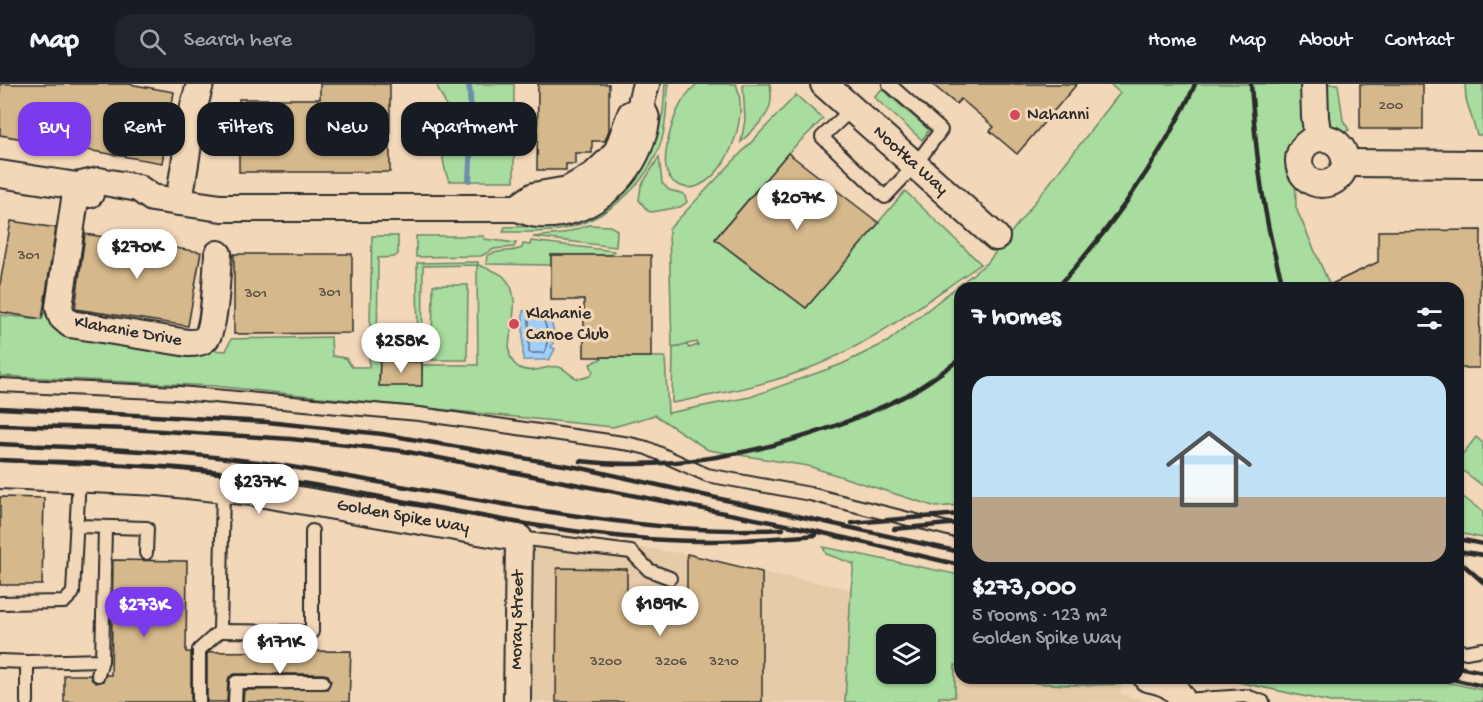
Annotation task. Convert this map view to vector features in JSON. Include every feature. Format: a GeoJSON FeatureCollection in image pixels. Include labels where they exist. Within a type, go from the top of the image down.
{"type":"FeatureCollection","features":[{"type":"Feature","properties":{"kind":"street"},"geometry":{"type":"LineString","coordinates":[[179,202],[194,106],[200,84]]}},
{"type":"Feature","properties":{"kind":"street","name":"Nootka Way"},"geometry":{"type":"LineString","coordinates":[[824,84],[996,237]]}},
{"type":"Feature","properties":{"kind":"street"},"geometry":{"type":"LineString","coordinates":[[1314,84],[1318,138]]}},
{"type":"Feature","properties":{"kind":"street"},"geometry":{"type":"LineString","coordinates":[[0,174],[77,186],[96,197],[135,203],[152,198],[221,207],[517,208],[537,214],[555,214],[579,208],[607,190],[630,166],[638,150],[646,119],[644,95]]}},
{"type":"Feature","properties":{"kind":"street"},"geometry":{"type":"LineString","coordinates":[[1318,138],[1329,139],[1340,146],[1345,163],[1340,177],[1327,184],[1316,184],[1305,178],[1299,166],[1299,154],[1306,144],[1318,138]]}},
{"type":"Feature","properties":{"kind":"street"},"geometry":{"type":"LineString","coordinates":[[1345,163],[1483,164]]}},
{"type":"Feature","properties":{"kind":"street","name":"Klahanie Drive"},"geometry":{"type":"LineString","coordinates":[[77,186],[59,306],[62,317],[70,324],[188,343],[200,341],[205,338],[211,327],[219,254]]}},
{"type":"Feature","properties":{"kind":"street","name":"Golden Spike Way"},"geometry":{"type":"LineString","coordinates":[[0,475],[159,482],[223,489],[348,507],[519,538]]}},
{"type":"Feature","properties":{"kind":"street","name":"Moray Street"},"geometry":{"type":"LineString","coordinates":[[517,702],[519,538]]}},
{"type":"Feature","properties":{"kind":"street"},"geometry":{"type":"LineString","coordinates":[[1166,684],[1177,691],[1183,701]]}},
{"type":"Feature","properties":{"kind":"lane"},"geometry":{"type":"LineString","coordinates":[[852,109],[822,137],[885,197],[915,165],[941,130],[889,84]]}},
{"type":"Feature","properties":{"kind":"lane"},"geometry":{"type":"LineString","coordinates":[[0,385],[179,393],[418,414],[630,444],[647,448],[707,475],[810,494],[954,530]]}},
{"type":"Feature","properties":{"kind":"lane"},"geometry":{"type":"LineString","coordinates":[[0,603],[64,602],[70,599],[73,593],[79,477]]}},
{"type":"Feature","properties":{"kind":"lane"},"geometry":{"type":"LineString","coordinates":[[220,631],[223,489]]}},
{"type":"Feature","properties":{"kind":"lane"},"geometry":{"type":"LineString","coordinates":[[77,526],[147,528],[146,553]]}},
{"type":"Feature","properties":{"kind":"lane"},"geometry":{"type":"LineString","coordinates":[[98,675],[102,660],[105,528]]}},
{"type":"Feature","properties":{"kind":"lane"},"geometry":{"type":"LineString","coordinates":[[199,702],[199,650],[220,631],[312,632],[312,531]]}},
{"type":"Feature","properties":{"kind":"lane"},"geometry":{"type":"LineString","coordinates":[[519,538],[631,552],[649,570],[670,578]]}},
{"type":"Feature","properties":{"kind":"lane"},"geometry":{"type":"LineString","coordinates":[[1464,652],[1483,649]]}},
{"type":"Feature","properties":{"kind":"lane"},"geometry":{"type":"LineString","coordinates":[[0,662],[102,660]]}},
{"type":"Feature","properties":{"kind":"lane"},"geometry":{"type":"LineString","coordinates":[[27,662],[27,702]]}},
{"type":"Feature","properties":{"kind":"lane"},"geometry":{"type":"LineString","coordinates":[[236,702],[236,682],[323,682]]}},
{"type":"Feature","properties":{"kind":"lane"},"geometry":{"type":"LineString","coordinates":[[1183,701],[1246,696],[1263,702]]}},
{"type":"Feature","properties":{"kind":"shaded area"},"geometry":{"type":"Polygon","coordinates":[[[534,533],[687,554],[762,572],[851,589],[845,702],[533,702],[534,533]]]}},
{"type":"Feature","properties":{"kind":"shaded area"},"geometry":{"type":"Polygon","coordinates":[[[954,667],[954,684],[1122,684],[1120,694],[1151,702],[939,702],[939,697],[954,667]]]}},
{"type":"Feature","properties":{"kind":"green space"},"geometry":{"type":"Polygon","coordinates":[[[437,84],[514,84],[514,102],[445,102],[437,84]]]}},
{"type":"Feature","properties":{"kind":"green space"},"geometry":{"type":"Polygon","coordinates":[[[665,84],[669,84],[662,139],[647,171],[623,198],[593,218],[559,230],[503,232],[505,227],[551,226],[625,190],[647,161],[656,141],[663,112],[665,84]]]}},
{"type":"Feature","properties":{"kind":"green space"},"geometry":{"type":"Polygon","coordinates":[[[697,84],[736,84],[740,110],[734,140],[720,168],[711,178],[700,185],[689,188],[678,185],[669,176],[665,158],[670,132],[678,109],[697,84]]]}},
{"type":"Feature","properties":{"kind":"green space"},"geometry":{"type":"Polygon","coordinates":[[[743,84],[770,84],[771,103],[760,123],[741,142],[745,120],[743,84]]]}},
{"type":"Feature","properties":{"kind":"green space"},"geometry":{"type":"Polygon","coordinates":[[[1110,84],[1338,84],[1343,120],[1349,130],[1295,157],[1296,208],[1328,282],[963,282],[988,262],[1120,93],[1110,84]]]}},
{"type":"Feature","properties":{"kind":"green space"},"geometry":{"type":"Polygon","coordinates":[[[1465,84],[1483,84],[1483,135],[1477,135],[1466,99],[1465,84]]]}},
{"type":"Feature","properties":{"kind":"green space"},"geometry":{"type":"Polygon","coordinates":[[[882,89],[929,130],[922,140],[874,97],[882,89]]]}},
{"type":"Feature","properties":{"kind":"green space"},"geometry":{"type":"Polygon","coordinates":[[[796,95],[823,119],[788,153],[715,239],[806,308],[905,191],[981,264],[874,336],[829,360],[772,381],[672,403],[673,348],[687,345],[689,348],[698,345],[697,342],[672,347],[669,229],[796,95]]]}},
{"type":"Feature","properties":{"kind":"green space"},"geometry":{"type":"Polygon","coordinates":[[[443,156],[514,156],[514,181],[449,181],[443,156]]]}},
{"type":"Feature","properties":{"kind":"green space"},"geometry":{"type":"Polygon","coordinates":[[[659,157],[662,183],[669,190],[684,194],[687,202],[680,207],[652,212],[648,211],[639,200],[641,186],[659,157]]]}},
{"type":"Feature","properties":{"kind":"green space"},"geometry":{"type":"Polygon","coordinates":[[[589,225],[610,226],[617,230],[616,247],[533,237],[562,234],[589,225]]]}},
{"type":"Feature","properties":{"kind":"green space"},"geometry":{"type":"Polygon","coordinates":[[[372,236],[398,236],[398,254],[394,257],[378,258],[377,361],[380,361],[379,377],[422,378],[422,365],[422,362],[418,362],[417,263],[478,262],[478,265],[503,276],[511,287],[514,299],[509,349],[511,359],[518,367],[534,370],[559,367],[580,379],[591,375],[593,371],[590,364],[604,357],[665,357],[668,413],[750,397],[842,364],[887,342],[954,289],[954,506],[936,507],[808,466],[708,450],[655,415],[613,427],[214,386],[0,376],[0,315],[41,319],[44,312],[55,327],[194,349],[226,351],[231,339],[331,337],[332,356],[346,358],[352,367],[369,367],[372,236]],[[477,265],[423,266],[422,365],[478,365],[477,265]]]}},
{"type":"Feature","properties":{"kind":"green space"},"geometry":{"type":"Polygon","coordinates":[[[416,236],[484,236],[484,239],[516,243],[514,247],[494,249],[481,256],[416,257],[416,236]]]}},
{"type":"Feature","properties":{"kind":"green space"},"geometry":{"type":"Polygon","coordinates":[[[531,241],[614,251],[611,255],[552,255],[552,265],[486,264],[487,256],[496,252],[522,248],[523,244],[530,245],[531,241]]]}},
{"type":"Feature","properties":{"kind":"green space"},"geometry":{"type":"Polygon","coordinates":[[[433,285],[468,285],[467,360],[432,360],[433,285]]]}},
{"type":"Feature","properties":{"kind":"green space"},"geometry":{"type":"Polygon","coordinates":[[[1476,437],[1483,443],[1483,486],[1464,472],[1464,452],[1476,437]]]}},
{"type":"Feature","properties":{"kind":"green space"},"geometry":{"type":"Polygon","coordinates":[[[1464,498],[1483,512],[1483,538],[1464,534],[1464,498]]]}},
{"type":"Feature","properties":{"kind":"green space"},"geometry":{"type":"Polygon","coordinates":[[[823,547],[954,574],[955,697],[939,697],[939,702],[845,702],[854,564],[826,554],[823,547]]]}},
{"type":"Feature","properties":{"kind":"green space"},"geometry":{"type":"Polygon","coordinates":[[[1051,684],[1122,684],[1079,685],[1051,684]]]}},
{"type":"Feature","properties":{"kind":"green space"},"geometry":{"type":"Polygon","coordinates":[[[1248,684],[1455,684],[1483,690],[1483,702],[1330,702],[1248,684]]]}},
{"type":"Feature","properties":{"kind":"water"},"geometry":{"type":"Polygon","coordinates":[[[523,311],[547,311],[554,334],[551,347],[555,349],[549,360],[523,360],[523,311]]]}},
{"type":"Feature","properties":{"kind":"building"},"geometry":{"type":"Polygon","coordinates":[[[0,84],[129,84],[174,92],[172,102],[103,102],[103,153],[91,151],[91,102],[18,102],[18,138],[0,135],[0,84]]]}},
{"type":"Feature","properties":{"kind":"building"},"geometry":{"type":"Polygon","coordinates":[[[320,84],[390,84],[390,172],[239,172],[239,156],[294,156],[294,102],[239,102],[239,99],[320,99],[320,84]]]}},
{"type":"Feature","properties":{"kind":"building"},"geometry":{"type":"Polygon","coordinates":[[[538,84],[609,84],[609,130],[605,141],[592,141],[592,153],[575,153],[575,164],[566,164],[566,170],[537,170],[538,84]]]}},
{"type":"Feature","properties":{"kind":"building","name":"Nahanni"},"geometry":{"type":"Polygon","coordinates":[[[932,84],[1077,84],[1017,154],[990,131],[994,127],[961,99],[956,104],[932,84]]]}},
{"type":"Feature","properties":{"kind":"building"},"geometry":{"type":"Polygon","coordinates":[[[1360,84],[1423,84],[1423,129],[1360,129],[1360,84]]]}},
{"type":"Feature","properties":{"kind":"building"},"geometry":{"type":"Polygon","coordinates":[[[788,153],[879,223],[806,308],[715,239],[788,153]]]}},
{"type":"Feature","properties":{"kind":"building"},"geometry":{"type":"Polygon","coordinates":[[[122,156],[163,156],[162,163],[122,156]]]}},
{"type":"Feature","properties":{"kind":"building"},"geometry":{"type":"Polygon","coordinates":[[[11,221],[56,228],[42,319],[0,312],[0,284],[11,221]]]}},
{"type":"Feature","properties":{"kind":"building"},"geometry":{"type":"Polygon","coordinates":[[[1481,230],[1479,368],[1464,368],[1464,282],[1336,282],[1378,262],[1378,231],[1481,230]]]}},
{"type":"Feature","properties":{"kind":"building"},"geometry":{"type":"Polygon","coordinates":[[[85,234],[201,252],[188,326],[75,309],[85,234]]]}},
{"type":"Feature","properties":{"kind":"building"},"geometry":{"type":"Polygon","coordinates":[[[234,254],[352,254],[352,333],[234,334],[234,254]]]}},
{"type":"Feature","properties":{"kind":"building"},"geometry":{"type":"Polygon","coordinates":[[[551,255],[651,255],[651,357],[584,357],[584,300],[551,300],[551,255]]]}},
{"type":"Feature","properties":{"kind":"building"},"geometry":{"type":"Polygon","coordinates":[[[380,361],[422,362],[422,386],[379,386],[380,361]]]}},
{"type":"Feature","properties":{"kind":"building"},"geometry":{"type":"Polygon","coordinates":[[[0,497],[44,498],[42,585],[0,585],[0,497]]]}},
{"type":"Feature","properties":{"kind":"building"},"geometry":{"type":"Polygon","coordinates":[[[687,554],[762,572],[762,702],[556,702],[557,568],[627,569],[627,592],[687,592],[687,554]]]}},
{"type":"Feature","properties":{"kind":"building"},"geometry":{"type":"Polygon","coordinates":[[[113,560],[187,561],[186,652],[191,652],[191,702],[64,702],[64,675],[90,675],[96,683],[103,681],[106,675],[111,675],[113,560]]]}},
{"type":"Feature","properties":{"kind":"building"},"geometry":{"type":"Polygon","coordinates":[[[351,651],[349,702],[243,702],[244,690],[327,689],[331,681],[328,675],[323,674],[235,674],[229,677],[227,702],[207,702],[207,654],[210,652],[351,651]]]}},
{"type":"Feature","properties":{"kind":"waterway"},"geometry":{"type":"LineString","coordinates":[[469,84],[472,121],[469,180]]}},
{"type":"Feature","properties":{"kind":"railway"},"geometry":{"type":"LineString","coordinates":[[1062,282],[1103,234],[1130,197],[1168,137],[1195,84]]}},
{"type":"Feature","properties":{"kind":"railway"},"geometry":{"type":"LineString","coordinates":[[1251,84],[1262,187],[1271,238],[1282,282]]}},
{"type":"Feature","properties":{"kind":"railway"},"geometry":{"type":"LineString","coordinates":[[580,461],[621,464],[662,463],[746,452],[827,429],[866,414],[903,397],[954,363]]}},
{"type":"Feature","properties":{"kind":"railway"},"geometry":{"type":"LineString","coordinates":[[0,408],[267,422],[382,434],[581,468],[954,551]]}},
{"type":"Feature","properties":{"kind":"railway"},"geometry":{"type":"LineString","coordinates":[[0,425],[130,429],[291,439],[403,451],[802,528],[954,564]]}},
{"type":"Feature","properties":{"kind":"railway"},"geometry":{"type":"LineString","coordinates":[[0,444],[142,451],[249,461],[544,511],[633,523],[693,529],[783,529]]}},
{"type":"Feature","properties":{"kind":"railway"},"geometry":{"type":"LineString","coordinates":[[0,460],[138,465],[242,474],[519,523],[617,536],[704,541],[816,535]]}},
{"type":"Feature","properties":{"kind":"railway"},"geometry":{"type":"LineString","coordinates":[[852,523],[954,514]]}},
{"type":"Feature","properties":{"kind":"railway"},"geometry":{"type":"LineString","coordinates":[[894,529],[954,524]]}},
{"type":"Feature","properties":{"kind":"railway"},"geometry":{"type":"LineString","coordinates":[[1464,540],[1483,544]]}},
{"type":"Feature","properties":{"kind":"railway"},"geometry":{"type":"LineString","coordinates":[[1464,552],[1483,555]]}},
{"type":"Feature","properties":{"kind":"railway"},"geometry":{"type":"LineString","coordinates":[[1464,565],[1483,582]]}},
{"type":"Feature","properties":{"kind":"railway"},"geometry":{"type":"LineString","coordinates":[[1464,668],[1483,672]]}},
{"type":"Feature","properties":{"kind":"railway"},"geometry":{"type":"LineString","coordinates":[[1464,682],[1483,686]]}},
{"type":"Feature","properties":{"kind":"place","name":"Nahanni"},"geometry":{"type":"Point","coordinates":[1015,115]}},
{"type":"Feature","properties":{"kind":"place","name":"Klahanie Canoe Club"},"geometry":{"type":"Point","coordinates":[514,324]}}]}
